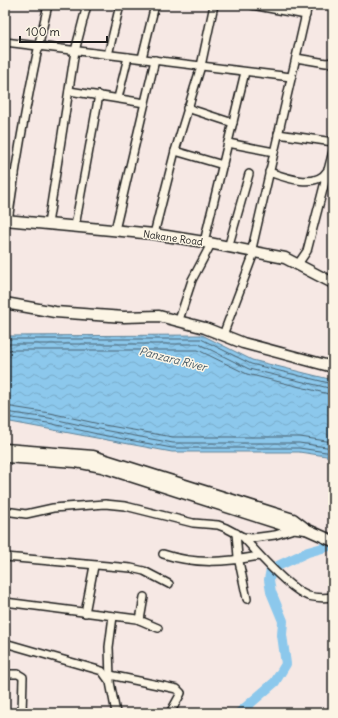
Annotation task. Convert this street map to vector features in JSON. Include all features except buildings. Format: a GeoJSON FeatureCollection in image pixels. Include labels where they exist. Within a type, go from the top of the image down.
{"type":"FeatureCollection","features":[{"type":"Feature","properties":{"kind":"street"},"geometry":{"type":"LineString","coordinates":[[7,220],[38,46],[48,5]]}},
{"type":"Feature","properties":{"kind":"street"},"geometry":{"type":"LineString","coordinates":[[48,224],[75,51],[87,5]]}},
{"type":"Feature","properties":{"kind":"street"},"geometry":{"type":"LineString","coordinates":[[108,55],[120,5]]}},
{"type":"Feature","properties":{"kind":"street"},"geometry":{"type":"LineString","coordinates":[[142,58],[155,5]]}},
{"type":"Feature","properties":{"kind":"street"},"geometry":{"type":"LineString","coordinates":[[154,234],[187,108],[201,66],[214,5]]}},
{"type":"Feature","properties":{"kind":"street"},"geometry":{"type":"LineString","coordinates":[[252,5],[306,15]]}},
{"type":"Feature","properties":{"kind":"street"},"geometry":{"type":"LineString","coordinates":[[223,335],[252,253],[269,172],[308,5]]}},
{"type":"Feature","properties":{"kind":"street"},"geometry":{"type":"LineString","coordinates":[[5,42],[291,77]]}},
{"type":"Feature","properties":{"kind":"street"},"geometry":{"type":"LineString","coordinates":[[118,98],[128,57]]}},
{"type":"Feature","properties":{"kind":"street"},"geometry":{"type":"LineString","coordinates":[[296,58],[326,63],[333,62]]}},
{"type":"Feature","properties":{"kind":"street"},"geometry":{"type":"LineString","coordinates":[[115,230],[155,60]]}},
{"type":"Feature","properties":{"kind":"street"},"geometry":{"type":"LineString","coordinates":[[179,320],[192,280],[208,243],[223,165],[245,72]]}},
{"type":"Feature","properties":{"kind":"street"},"geometry":{"type":"LineString","coordinates":[[69,91],[145,103]]}},
{"type":"Feature","properties":{"kind":"street"},"geometry":{"type":"LineString","coordinates":[[75,226],[99,95]]}},
{"type":"Feature","properties":{"kind":"street"},"geometry":{"type":"LineString","coordinates":[[187,108],[233,123]]}},
{"type":"Feature","properties":{"kind":"street"},"geometry":{"type":"LineString","coordinates":[[278,134],[333,142]]}},
{"type":"Feature","properties":{"kind":"street"},"geometry":{"type":"LineString","coordinates":[[228,143],[274,152]]}},
{"type":"Feature","properties":{"kind":"street"},"geometry":{"type":"LineString","coordinates":[[175,151],[223,165]]}},
{"type":"Feature","properties":{"kind":"street"},"geometry":{"type":"LineString","coordinates":[[298,264],[307,251],[331,166],[333,151]]}},
{"type":"Feature","properties":{"kind":"street"},"geometry":{"type":"LineString","coordinates":[[269,172],[297,179],[316,181],[324,176],[331,166]]}},
{"type":"Feature","properties":{"kind":"street"},"geometry":{"type":"LineString","coordinates":[[5,174],[15,175]]}},
{"type":"Feature","properties":{"kind":"street"},"geometry":{"type":"LineString","coordinates":[[228,248],[249,174]]}},
{"type":"Feature","properties":{"kind":"street","name":"Nakane Road"},"geometry":{"type":"LineString","coordinates":[[7,220],[154,234],[208,243],[252,253],[285,258],[333,283]]}},
{"type":"Feature","properties":{"kind":"street"},"geometry":{"type":"LineString","coordinates":[[5,303],[55,312],[124,317],[159,316],[179,320],[243,343],[333,367]]}},
{"type":"Feature","properties":{"kind":"street"},"geometry":{"type":"LineString","coordinates":[[5,449],[93,456],[292,519],[301,528]]}},
{"type":"Feature","properties":{"kind":"street"},"geometry":{"type":"LineString","coordinates":[[5,457],[76,462],[102,466],[301,528],[333,541]]}},
{"type":"Feature","properties":{"kind":"street"},"geometry":{"type":"LineString","coordinates":[[5,511],[26,514],[53,508],[105,504],[125,506],[193,523],[218,526],[236,532],[243,537],[261,558],[300,592],[311,596],[333,597]]}},
{"type":"Feature","properties":{"kind":"street"},"geometry":{"type":"LineString","coordinates":[[243,537],[262,538],[301,528]]}},
{"type":"Feature","properties":{"kind":"street"},"geometry":{"type":"LineString","coordinates":[[236,532],[239,559],[247,599]]}},
{"type":"Feature","properties":{"kind":"street"},"geometry":{"type":"LineString","coordinates":[[163,554],[199,562],[261,558]]}},
{"type":"Feature","properties":{"kind":"street"},"geometry":{"type":"LineString","coordinates":[[5,557],[94,566],[131,568],[144,572],[168,584]]}},
{"type":"Feature","properties":{"kind":"street"},"geometry":{"type":"LineString","coordinates":[[85,613],[94,566]]}},
{"type":"Feature","properties":{"kind":"street"},"geometry":{"type":"LineString","coordinates":[[140,620],[144,597]]}},
{"type":"Feature","properties":{"kind":"street"},"geometry":{"type":"LineString","coordinates":[[5,602],[140,620],[158,628]]}},
{"type":"Feature","properties":{"kind":"street"},"geometry":{"type":"LineString","coordinates":[[113,616],[109,647],[110,679],[116,713]]}},
{"type":"Feature","properties":{"kind":"street"},"geometry":{"type":"LineString","coordinates":[[5,643],[98,668],[110,679],[178,689],[181,693],[170,713]]}},
{"type":"Feature","properties":{"kind":"street"},"geometry":{"type":"LineString","coordinates":[[5,674],[18,674],[22,677],[22,713]]}},
{"type":"Feature","properties":{"kind":"water","name":"Panzara River"},"geometry":{"type":"Polygon","coordinates":[[[202,335],[252,360],[333,380],[333,457],[299,452],[172,452],[5,421],[5,336],[202,335]]]}},
{"type":"Feature","properties":{"kind":"waterway"},"geometry":{"type":"LineString","coordinates":[[239,713],[275,682],[286,664],[282,635],[283,621],[271,592],[269,580],[271,569],[308,552],[333,545]]}}]}
